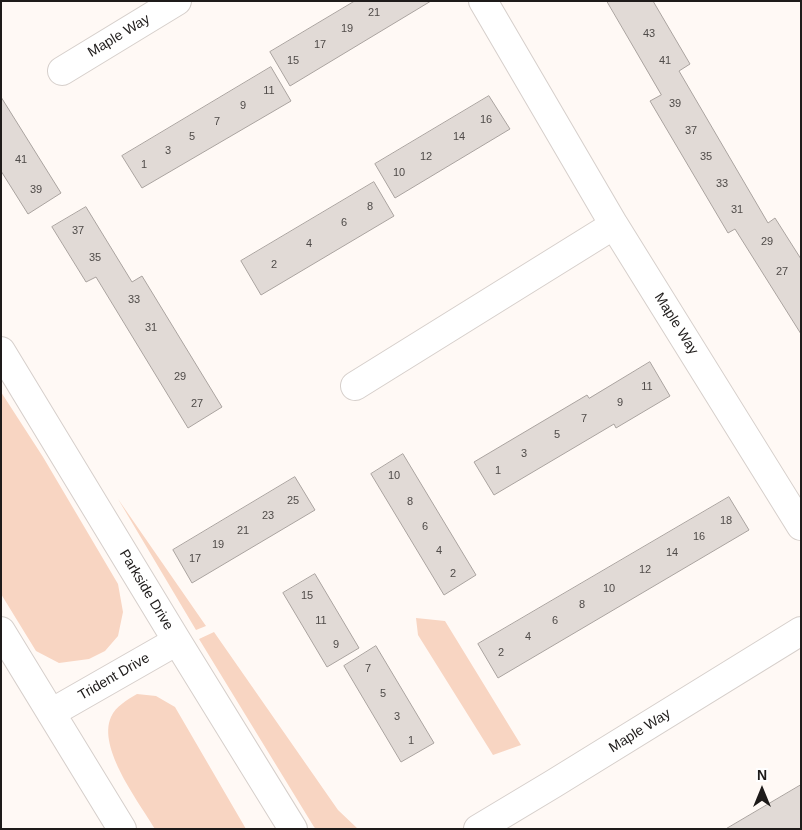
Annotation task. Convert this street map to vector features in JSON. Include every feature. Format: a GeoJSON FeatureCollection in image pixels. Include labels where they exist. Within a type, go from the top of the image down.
{"type":"FeatureCollection","features":[{"type":"Feature","properties":{"kind":"street","name":"Maple Way"},"geometry":{"type":"LineString","coordinates":[[62,71],[177,1]]}},
{"type":"Feature","properties":{"kind":"street","name":"Maple Way"},"geometry":{"type":"LineString","coordinates":[[483,1],[614,225],[801,526]]}},
{"type":"Feature","properties":{"kind":"street"},"geometry":{"type":"LineString","coordinates":[[355,386],[614,225]]}},
{"type":"Feature","properties":{"kind":"street","name":"Parkside Drive"},"geometry":{"type":"LineString","coordinates":[[1,350],[293,829]]}},
{"type":"Feature","properties":{"kind":"street"},"geometry":{"type":"LineString","coordinates":[[1,631],[122,829]]}},
{"type":"Feature","properties":{"kind":"street","name":"Maple Way"},"geometry":{"type":"LineString","coordinates":[[478,829],[801,631]]}},
{"type":"Feature","properties":{"kind":"street","name":"Trident Drive"},"geometry":{"type":"LineString","coordinates":[[51,713],[177,641]]}},
{"type":"Feature","properties":{"kind":"shaded area"},"geometry":{"type":"Polygon","coordinates":[[[1,392],[43,457],[118,584],[123,612],[118,636],[105,651],[89,659],[59,663],[36,651],[1,594],[1,392]]]}},
{"type":"Feature","properties":{"kind":"shaded area"},"geometry":{"type":"Polygon","coordinates":[[[118,499],[206,626],[196,630],[118,499]]]}},
{"type":"Feature","properties":{"kind":"shaded area"},"geometry":{"type":"Polygon","coordinates":[[[416,618],[445,621],[521,745],[493,755],[418,635],[416,618]]]}},
{"type":"Feature","properties":{"kind":"shaded area"},"geometry":{"type":"Polygon","coordinates":[[[214,632],[338,810],[358,829],[316,829],[314,827],[199,639],[214,632]]]}},
{"type":"Feature","properties":{"kind":"shaded area"},"geometry":{"type":"Polygon","coordinates":[[[137,694],[156,696],[175,707],[246,829],[155,829],[122,774],[110,744],[108,730],[113,713],[119,706],[137,694]]]}},
{"type":"Feature","properties":{"kind":"building"},"geometry":{"type":"Polygon","coordinates":[[[355,1],[431,1],[290,86],[270,52],[355,1]]]}},
{"type":"Feature","properties":{"kind":"building"},"geometry":{"type":"Polygon","coordinates":[[[607,1],[653,1],[690,64],[679,71],[768,223],[775,218],[801,259],[801,334],[735,229],[728,233],[650,101],[661,95],[607,1]]]}},
{"type":"Feature","properties":{"kind":"building"},"geometry":{"type":"Polygon","coordinates":[[[271,67],[291,101],[142,188],[122,156],[271,67]]]}},
{"type":"Feature","properties":{"kind":"building"},"geometry":{"type":"Polygon","coordinates":[[[489,96],[510,129],[395,198],[375,164],[489,96]]]}},
{"type":"Feature","properties":{"kind":"building"},"geometry":{"type":"Polygon","coordinates":[[[1,97],[61,193],[28,214],[1,171],[1,97]]]}},
{"type":"Feature","properties":{"kind":"building"},"geometry":{"type":"Polygon","coordinates":[[[374,182],[394,216],[261,295],[241,261],[374,182]]]}},
{"type":"Feature","properties":{"kind":"building"},"geometry":{"type":"Polygon","coordinates":[[[86,207],[132,282],[142,276],[222,407],[188,428],[96,277],[86,282],[52,227],[86,207]]]}},
{"type":"Feature","properties":{"kind":"building"},"geometry":{"type":"Polygon","coordinates":[[[650,362],[670,396],[616,428],[614,424],[494,495],[474,462],[587,395],[589,398],[650,362]]]}},
{"type":"Feature","properties":{"kind":"building"},"geometry":{"type":"Polygon","coordinates":[[[403,454],[476,575],[444,595],[371,474],[403,454]]]}},
{"type":"Feature","properties":{"kind":"building"},"geometry":{"type":"Polygon","coordinates":[[[295,477],[315,510],[192,583],[173,550],[295,477]]]}},
{"type":"Feature","properties":{"kind":"building"},"geometry":{"type":"Polygon","coordinates":[[[729,497],[749,530],[498,678],[478,644],[729,497]]]}},
{"type":"Feature","properties":{"kind":"building"},"geometry":{"type":"Polygon","coordinates":[[[315,574],[359,648],[327,667],[283,593],[315,574]]]}},
{"type":"Feature","properties":{"kind":"building"},"geometry":{"type":"Polygon","coordinates":[[[376,646],[434,743],[401,762],[344,666],[376,646]]]}},
{"type":"Feature","properties":{"kind":"building"},"geometry":{"type":"Polygon","coordinates":[[[801,785],[801,829],[726,829],[801,785]]]}}]}
